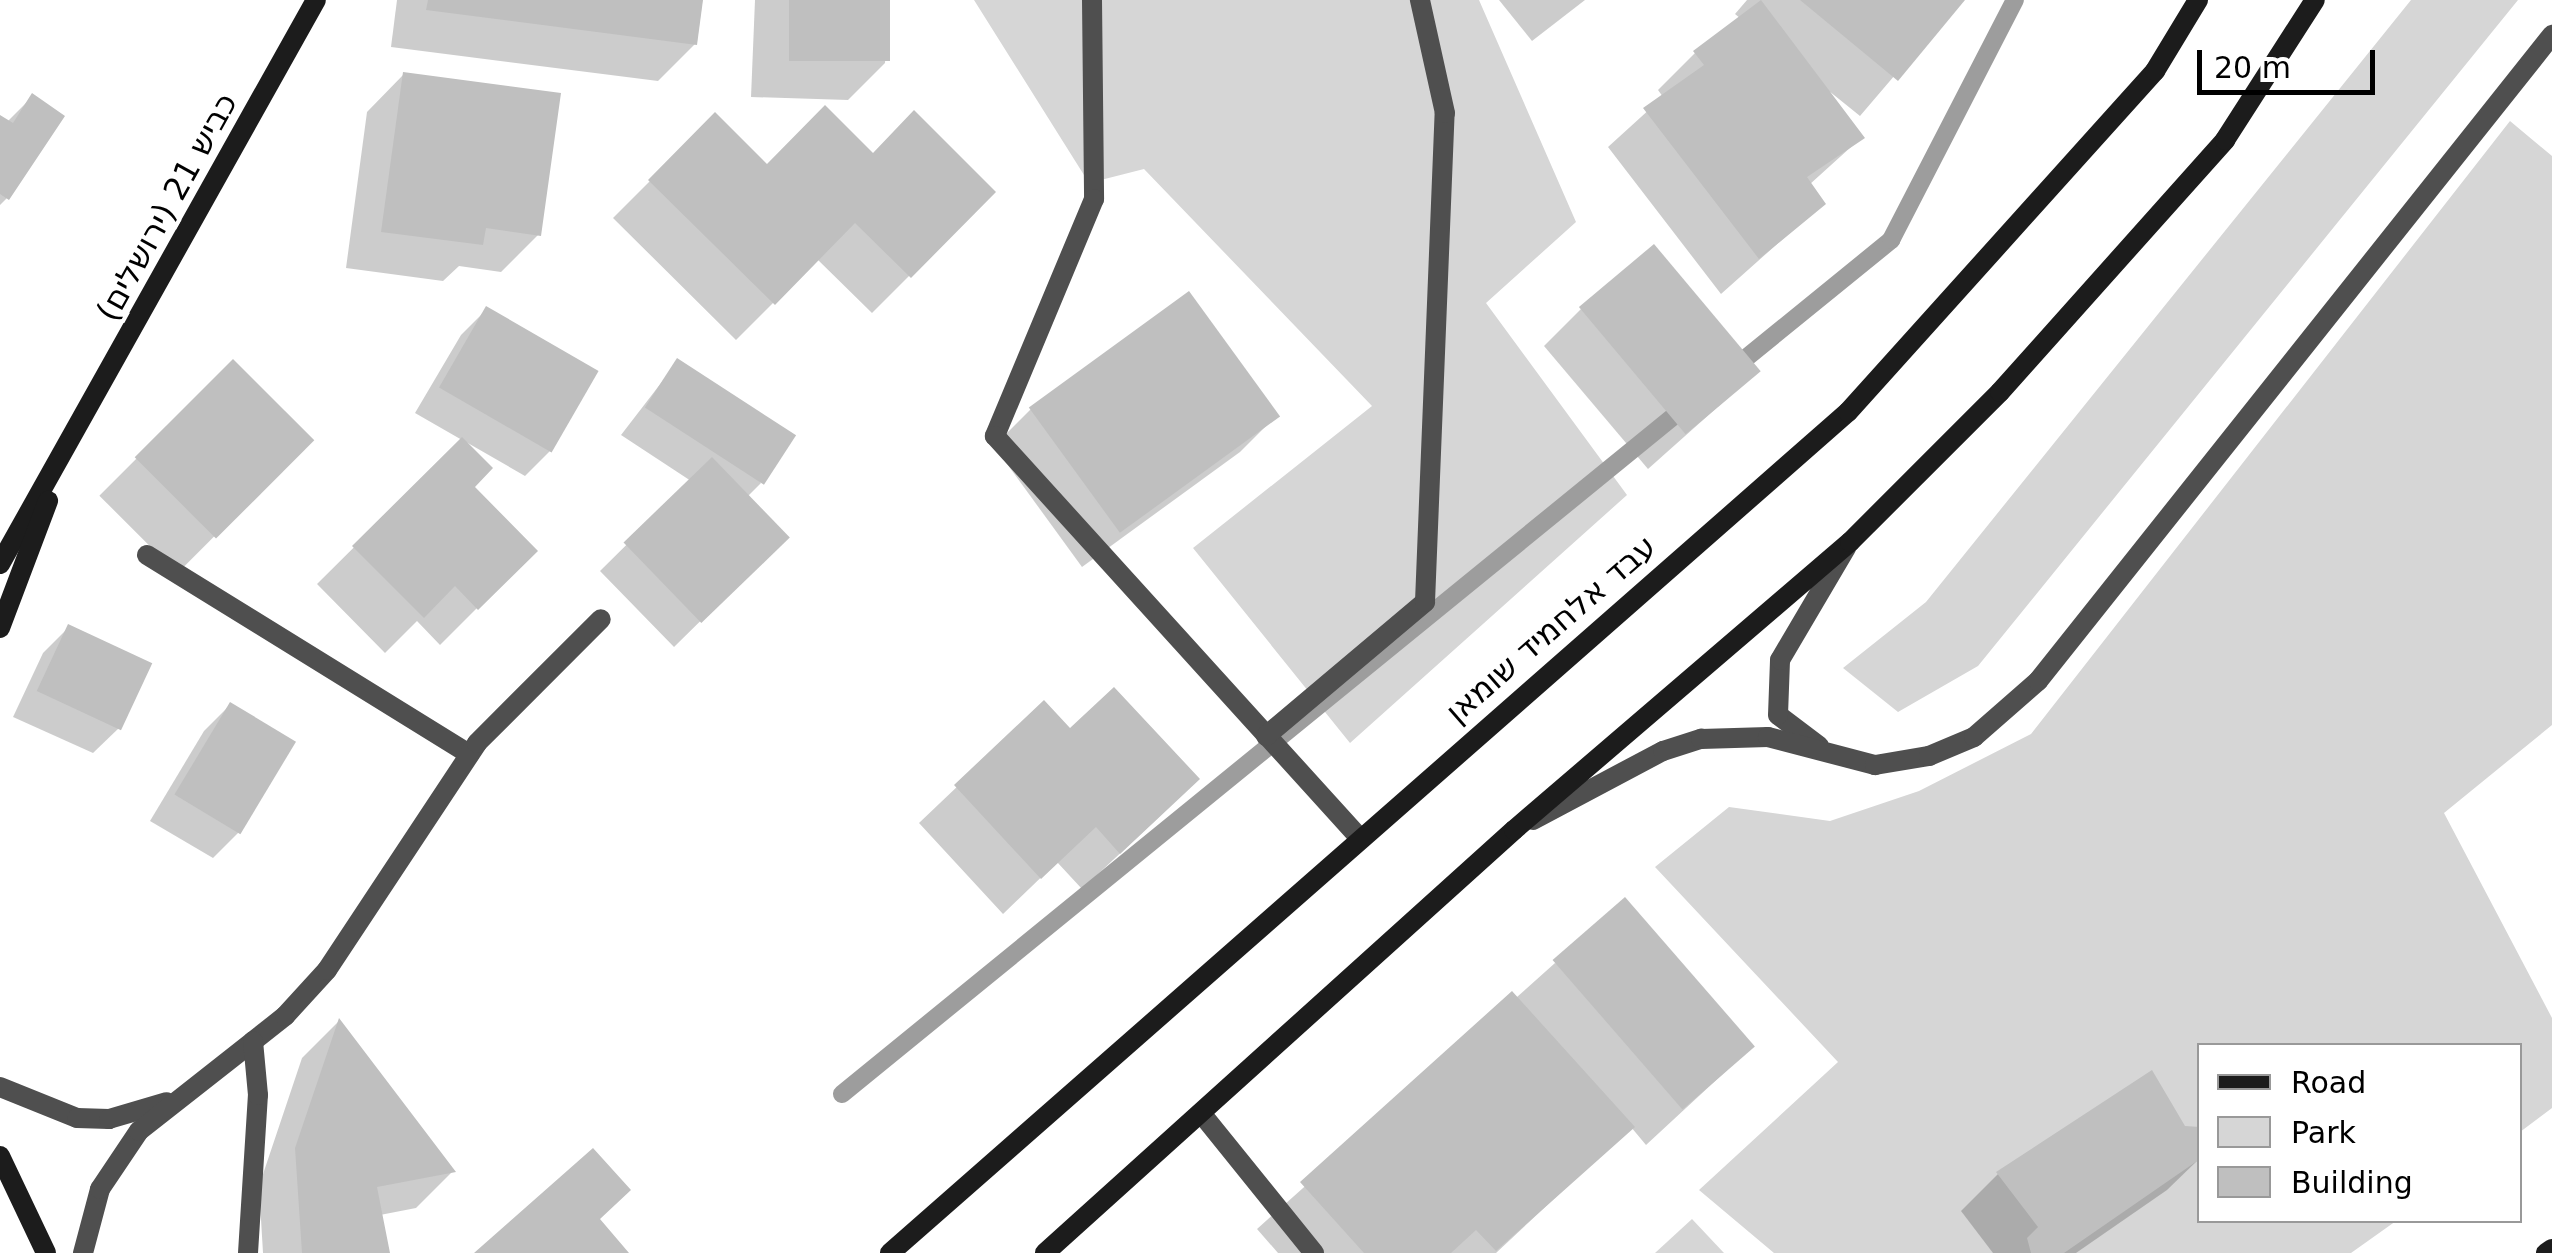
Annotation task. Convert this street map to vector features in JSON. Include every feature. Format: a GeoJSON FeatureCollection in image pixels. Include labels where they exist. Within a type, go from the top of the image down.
{"type":"FeatureCollection","features":[{"type":"Feature","properties":{"kind":"main road","name":"כביש 21 (ירושלים)"},"geometry":{"type":"LineString","coordinates":[[0,564],[316,0]]}},
{"type":"Feature","properties":{"kind":"main road","name":"עבד אלחמיד שומאן"},"geometry":{"type":"LineString","coordinates":[[890,1253],[1358,836],[1848,412],[2155,71],[2198,0]]}},
{"type":"Feature","properties":{"kind":"main road"},"geometry":{"type":"LineString","coordinates":[[1045,1253],[1514,830],[1850,542],[2000,392],[2225,140],[2315,0]]}},
{"type":"Feature","properties":{"kind":"main road","name":"כביש 21 (ירושלים)"},"geometry":{"type":"LineString","coordinates":[[0,628],[70,444]]}},
{"type":"Feature","properties":{"kind":"main road"},"geometry":{"type":"LineString","coordinates":[[0,1156],[46,1253]]}},
{"type":"Feature","properties":{"kind":"main road"},"geometry":{"type":"LineString","coordinates":[[2546,1253],[2552,1249]]}},
{"type":"Feature","properties":{"kind":"street"},"geometry":{"type":"LineString","coordinates":[[1092,0],[1094,199],[995,436],[1358,836]]}},
{"type":"Feature","properties":{"kind":"street"},"geometry":{"type":"LineString","coordinates":[[1266,736],[1425,602],[1445,113],[1420,0]]}},
{"type":"Feature","properties":{"kind":"street"},"geometry":{"type":"LineString","coordinates":[[1514,830],[1663,751],[1701,739],[1768,737],[1875,764],[1929,756],[1974,737],[2038,681],[2552,36]]}},
{"type":"Feature","properties":{"kind":"street"},"geometry":{"type":"LineString","coordinates":[[1824,751],[1778,715],[1780,660],[1850,542]]}},
{"type":"Feature","properties":{"kind":"street"},"geometry":{"type":"LineString","coordinates":[[147,555],[469,754]]}},
{"type":"Feature","properties":{"kind":"street"},"geometry":{"type":"LineString","coordinates":[[83,1253],[100,1189],[139,1131],[254,1041],[327,970],[469,754],[514,700],[601,619]]}},
{"type":"Feature","properties":{"kind":"street"},"geometry":{"type":"LineString","coordinates":[[248,1253],[258,1095],[254,1041]]}},
{"type":"Feature","properties":{"kind":"street"},"geometry":{"type":"LineString","coordinates":[[0,1087],[40,1108],[109,1119],[186,1092]]}},
{"type":"Feature","properties":{"kind":"street"},"geometry":{"type":"LineString","coordinates":[[1201,1113],[1314,1253]]}},
{"type":"Feature","properties":{"kind":"green space"},"geometry":{"type":"Polygon","coordinates":[[[974,0],[1479,0],[1576,222],[1486,303],[1627,495],[1350,743],[1193,548],[1372,406],[1144,169],[1089,183],[974,0]]]}},
{"type":"Feature","properties":{"kind":"green space"},"geometry":{"type":"Polygon","coordinates":[[[2411,0],[2518,0],[1978,666],[1898,712],[1843,668],[1926,602],[2411,0]]]}},
{"type":"Feature","properties":{"kind":"green space"},"geometry":{"type":"Polygon","coordinates":[[[2510,121],[2552,156],[2552,725],[2444,813],[2552,1018],[2552,1108],[2522,1130],[2522,1043],[2197,1043],[2197,1223],[2393,1223],[2351,1253],[1774,1253],[1699,1190],[1838,1062],[1655,867],[1729,807],[1830,821],[1919,791],[2031,734],[2510,121]]]}},
{"type":"Feature","properties":{"kind":"green space"},"geometry":{"type":"Polygon","coordinates":[[[1692,1219],[1724,1253],[1655,1253],[1692,1219]]]}},
{"type":"Feature","properties":{"kind":"building"},"geometry":{"type":"Polygon","coordinates":[[[428,0],[703,0],[697,45],[426,10],[428,0]]]}},
{"type":"Feature","properties":{"kind":"building"},"geometry":{"type":"Polygon","coordinates":[[[789,0],[890,0],[890,61],[789,61],[789,0]]]}},
{"type":"Feature","properties":{"kind":"building"},"geometry":{"type":"Polygon","coordinates":[[[1761,0],[1865,138],[1807,177],[1826,204],[1759,259],[1643,108],[1704,65],[1693,51],[1761,0]]]}},
{"type":"Feature","properties":{"kind":"building"},"geometry":{"type":"Polygon","coordinates":[[[1800,0],[1965,0],[1898,81],[1800,0]]]}},
{"type":"Feature","properties":{"kind":"building"},"geometry":{"type":"Polygon","coordinates":[[[403,72],[561,93],[541,236],[486,228],[483,245],[381,232],[403,72]]]}},
{"type":"Feature","properties":{"kind":"building"},"geometry":{"type":"Polygon","coordinates":[[[32,93],[65,116],[9,200],[0,194],[0,115],[13,123],[32,93]]]}},
{"type":"Feature","properties":{"kind":"building"},"geometry":{"type":"Polygon","coordinates":[[[825,105],[873,153],[914,110],[996,192],[911,278],[855,223],[775,305],[648,180],[715,112],[767,164],[825,105]]]}},
{"type":"Feature","properties":{"kind":"building"},"geometry":{"type":"Polygon","coordinates":[[[1654,244],[1761,371],[1686,434],[1579,307],[1654,244]]]}},
{"type":"Feature","properties":{"kind":"building"},"geometry":{"type":"Polygon","coordinates":[[[1189,291],[1280,416],[1120,533],[1029,407],[1189,291]]]}},
{"type":"Feature","properties":{"kind":"building"},"geometry":{"type":"Polygon","coordinates":[[[486,306],[599,371],[552,452],[439,387],[486,306]]]}},
{"type":"Feature","properties":{"kind":"building"},"geometry":{"type":"Polygon","coordinates":[[[677,358],[796,435],[764,485],[645,407],[677,358]]]}},
{"type":"Feature","properties":{"kind":"building"},"geometry":{"type":"Polygon","coordinates":[[[233,359],[314,440],[216,539],[135,457],[233,359]]]}},
{"type":"Feature","properties":{"kind":"building"},"geometry":{"type":"Polygon","coordinates":[[[462,437],[493,468],[475,487],[538,551],[478,610],[455,586],[424,618],[352,546],[462,437]]]}},
{"type":"Feature","properties":{"kind":"building"},"geometry":{"type":"Polygon","coordinates":[[[712,457],[790,538],[701,623],[624,542],[712,457]]]}},
{"type":"Feature","properties":{"kind":"building"},"geometry":{"type":"Polygon","coordinates":[[[68,624],[152,663],[121,730],[37,691],[68,624]]]}},
{"type":"Feature","properties":{"kind":"building"},"geometry":{"type":"Polygon","coordinates":[[[1114,687],[1200,779],[1120,854],[1096,827],[1041,879],[954,785],[1044,700],[1070,728],[1114,687]]]}},
{"type":"Feature","properties":{"kind":"building"},"geometry":{"type":"Polygon","coordinates":[[[230,702],[296,742],[240,834],[174,795],[230,702]]]}},
{"type":"Feature","properties":{"kind":"building"},"geometry":{"type":"Polygon","coordinates":[[[1625,897],[1755,1046],[1682,1109],[1553,960],[1625,897]]]}},
{"type":"Feature","properties":{"kind":"building"},"geometry":{"type":"Polygon","coordinates":[[[1512,991],[1635,1127],[1496,1251],[1476,1230],[1451,1253],[1364,1253],[1300,1182],[1512,991]]]}},
{"type":"Feature","properties":{"kind":"building"},"geometry":{"type":"Polygon","coordinates":[[[339,1018],[456,1172],[377,1187],[390,1253],[302,1253],[295,1148],[339,1018]]]}},
{"type":"Feature","properties":{"kind":"building"},"geometry":{"type":"Polygon","coordinates":[[[2152,1070],[2185,1126],[2197,1127],[2197,1161],[2064,1253],[2031,1253],[2027,1238],[2038,1227],[1996,1172],[2152,1070]]]}},
{"type":"Feature","properties":{"kind":"building"},"geometry":{"type":"Polygon","coordinates":[[[593,1148],[631,1190],[600,1219],[629,1253],[474,1253],[593,1148]]]}},
{"type":"Feature","properties":{"kind":"waterway"},"geometry":{"type":"LineString","coordinates":[[1730,371],[1891,240],[2015,0]]}},
{"type":"Feature","properties":{"kind":"waterway"},"geometry":{"type":"LineString","coordinates":[[842,1094],[1690,403]]}}]}
